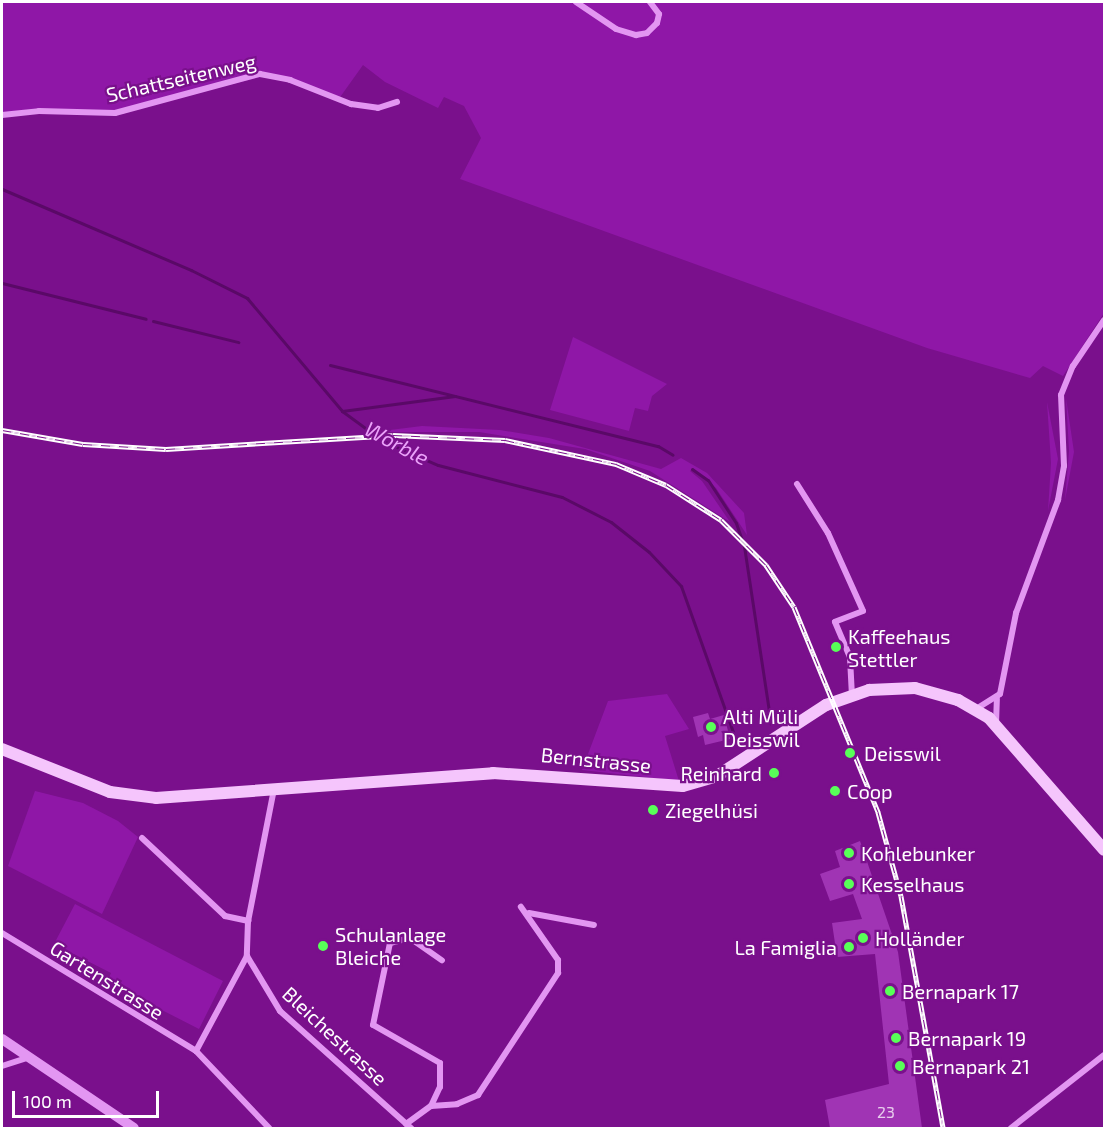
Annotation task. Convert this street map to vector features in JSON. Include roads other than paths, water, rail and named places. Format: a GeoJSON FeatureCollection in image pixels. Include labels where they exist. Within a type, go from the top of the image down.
{"type":"FeatureCollection","features":[{"type":"Feature","properties":{"kind":"main road","name":"Bernstrasse"},"geometry":{"type":"LineString","coordinates":[[2,749],[98,788],[140,797],[494,773],[691,785],[717,776],[808,715],[852,696],[884,688],[915,688],[948,696],[976,709],[996,724],[1104,850]]}},
{"type":"Feature","properties":{"kind":"street"},"geometry":{"type":"LineString","coordinates":[[576,2],[616,29],[636,35],[647,33],[657,23],[659,14],[650,2]]}},
{"type":"Feature","properties":{"kind":"street","name":"Schattseitenweg"},"geometry":{"type":"LineString","coordinates":[[2,115],[39,111],[114,113],[260,74],[290,80],[351,104],[378,108],[397,102]]}},
{"type":"Feature","properties":{"kind":"street"},"geometry":{"type":"LineString","coordinates":[[996,724],[997,699],[1016,613],[1061,489],[1061,395],[1073,366],[1104,320]]}},
{"type":"Feature","properties":{"kind":"street"},"geometry":{"type":"LineString","coordinates":[[797,484],[828,532],[863,611],[835,622],[850,658],[852,696]]}},
{"type":"Feature","properties":{"kind":"street"},"geometry":{"type":"LineString","coordinates":[[976,709],[997,699]]}},
{"type":"Feature","properties":{"kind":"street"},"geometry":{"type":"LineString","coordinates":[[196,1051],[247,956],[248,921],[274,788]]}},
{"type":"Feature","properties":{"kind":"street"},"geometry":{"type":"LineString","coordinates":[[142,838],[225,916],[248,921]]}},
{"type":"Feature","properties":{"kind":"street","name":"Bleichestrasse"},"geometry":{"type":"LineString","coordinates":[[431,1106],[456,1104],[478,1095],[558,973],[558,960],[529,913],[521,907]]}},
{"type":"Feature","properties":{"kind":"street","name":"Bleichestrasse"},"geometry":{"type":"LineString","coordinates":[[529,913],[594,925]]}},
{"type":"Feature","properties":{"kind":"street","name":"Gartenstrasse"},"geometry":{"type":"LineString","coordinates":[[2,933],[196,1051],[269,1128]]}},
{"type":"Feature","properties":{"kind":"street","name":"Bleichestrasse"},"geometry":{"type":"LineString","coordinates":[[247,956],[280,1011],[409,1126],[431,1106],[441,1087],[440,1063],[373,1025],[390,943],[410,938],[442,960]]}},
{"type":"Feature","properties":{"kind":"street"},"geometry":{"type":"LineString","coordinates":[[2,1039],[134,1128]]}},
{"type":"Feature","properties":{"kind":"street"},"geometry":{"type":"LineString","coordinates":[[1011,1128],[1104,1055]]}},
{"type":"Feature","properties":{"kind":"street"},"geometry":{"type":"LineString","coordinates":[[2,1066],[29,1057]]}},
{"type":"Feature","properties":{"kind":"waterway","name":"Worble"},"geometry":{"type":"LineString","coordinates":[[2,189],[191,270],[247,298],[342,411],[383,441],[438,465],[562,497],[611,522],[649,552],[681,586],[733,732]]}},
{"type":"Feature","properties":{"kind":"waterway"},"geometry":{"type":"LineString","coordinates":[[2,283],[146,319]]}},
{"type":"Feature","properties":{"kind":"waterway"},"geometry":{"type":"LineString","coordinates":[[153,321],[238,342]]}},
{"type":"Feature","properties":{"kind":"waterway"},"geometry":{"type":"LineString","coordinates":[[330,365],[658,446],[673,455]]}},
{"type":"Feature","properties":{"kind":"waterway"},"geometry":{"type":"LineString","coordinates":[[342,411],[455,396]]}},
{"type":"Feature","properties":{"kind":"waterway"},"geometry":{"type":"LineString","coordinates":[[692,469],[708,480],[736,523],[744,546],[771,724]]}},
{"type":"Feature","properties":{"kind":"railway"},"geometry":{"type":"LineString","coordinates":[[2,430],[83,444],[166,449],[393,435],[505,440],[616,464],[666,485],[721,520],[766,565],[794,607],[878,812],[901,896],[943,1128]]}},
{"type":"Feature","properties":{"kind":"place","name":"Kaffeehaus Stettler"},"geometry":{"type":"Point","coordinates":[836,647]}},
{"type":"Feature","properties":{"kind":"place","name":"Alti Müli Deisswil"},"geometry":{"type":"Point","coordinates":[711,727]}},
{"type":"Feature","properties":{"kind":"place","name":"Deisswil"},"geometry":{"type":"Point","coordinates":[850,753]}},
{"type":"Feature","properties":{"kind":"place","name":"Reinhard"},"geometry":{"type":"Point","coordinates":[774,773]}},
{"type":"Feature","properties":{"kind":"place","name":"Coop"},"geometry":{"type":"Point","coordinates":[835,791]}},
{"type":"Feature","properties":{"kind":"place","name":"Ziegelhüsi"},"geometry":{"type":"Point","coordinates":[653,810]}},
{"type":"Feature","properties":{"kind":"place","name":"Kohlebunker"},"geometry":{"type":"Point","coordinates":[849,853]}},
{"type":"Feature","properties":{"kind":"place","name":"Kesselhaus"},"geometry":{"type":"Point","coordinates":[849,884]}},
{"type":"Feature","properties":{"kind":"place","name":"Holländer"},"geometry":{"type":"Point","coordinates":[863,938]}},
{"type":"Feature","properties":{"kind":"place","name":"Schulanlage Bleiche"},"geometry":{"type":"Point","coordinates":[323,946]}},
{"type":"Feature","properties":{"kind":"place","name":"La Famiglia"},"geometry":{"type":"Point","coordinates":[849,947]}},
{"type":"Feature","properties":{"kind":"place","name":"Bernapark 17"},"geometry":{"type":"Point","coordinates":[890,991]}},
{"type":"Feature","properties":{"kind":"place","name":"Bernapark 19"},"geometry":{"type":"Point","coordinates":[896,1038]}},
{"type":"Feature","properties":{"kind":"place","name":"Bernapark 21"},"geometry":{"type":"Point","coordinates":[900,1066]}}]}
